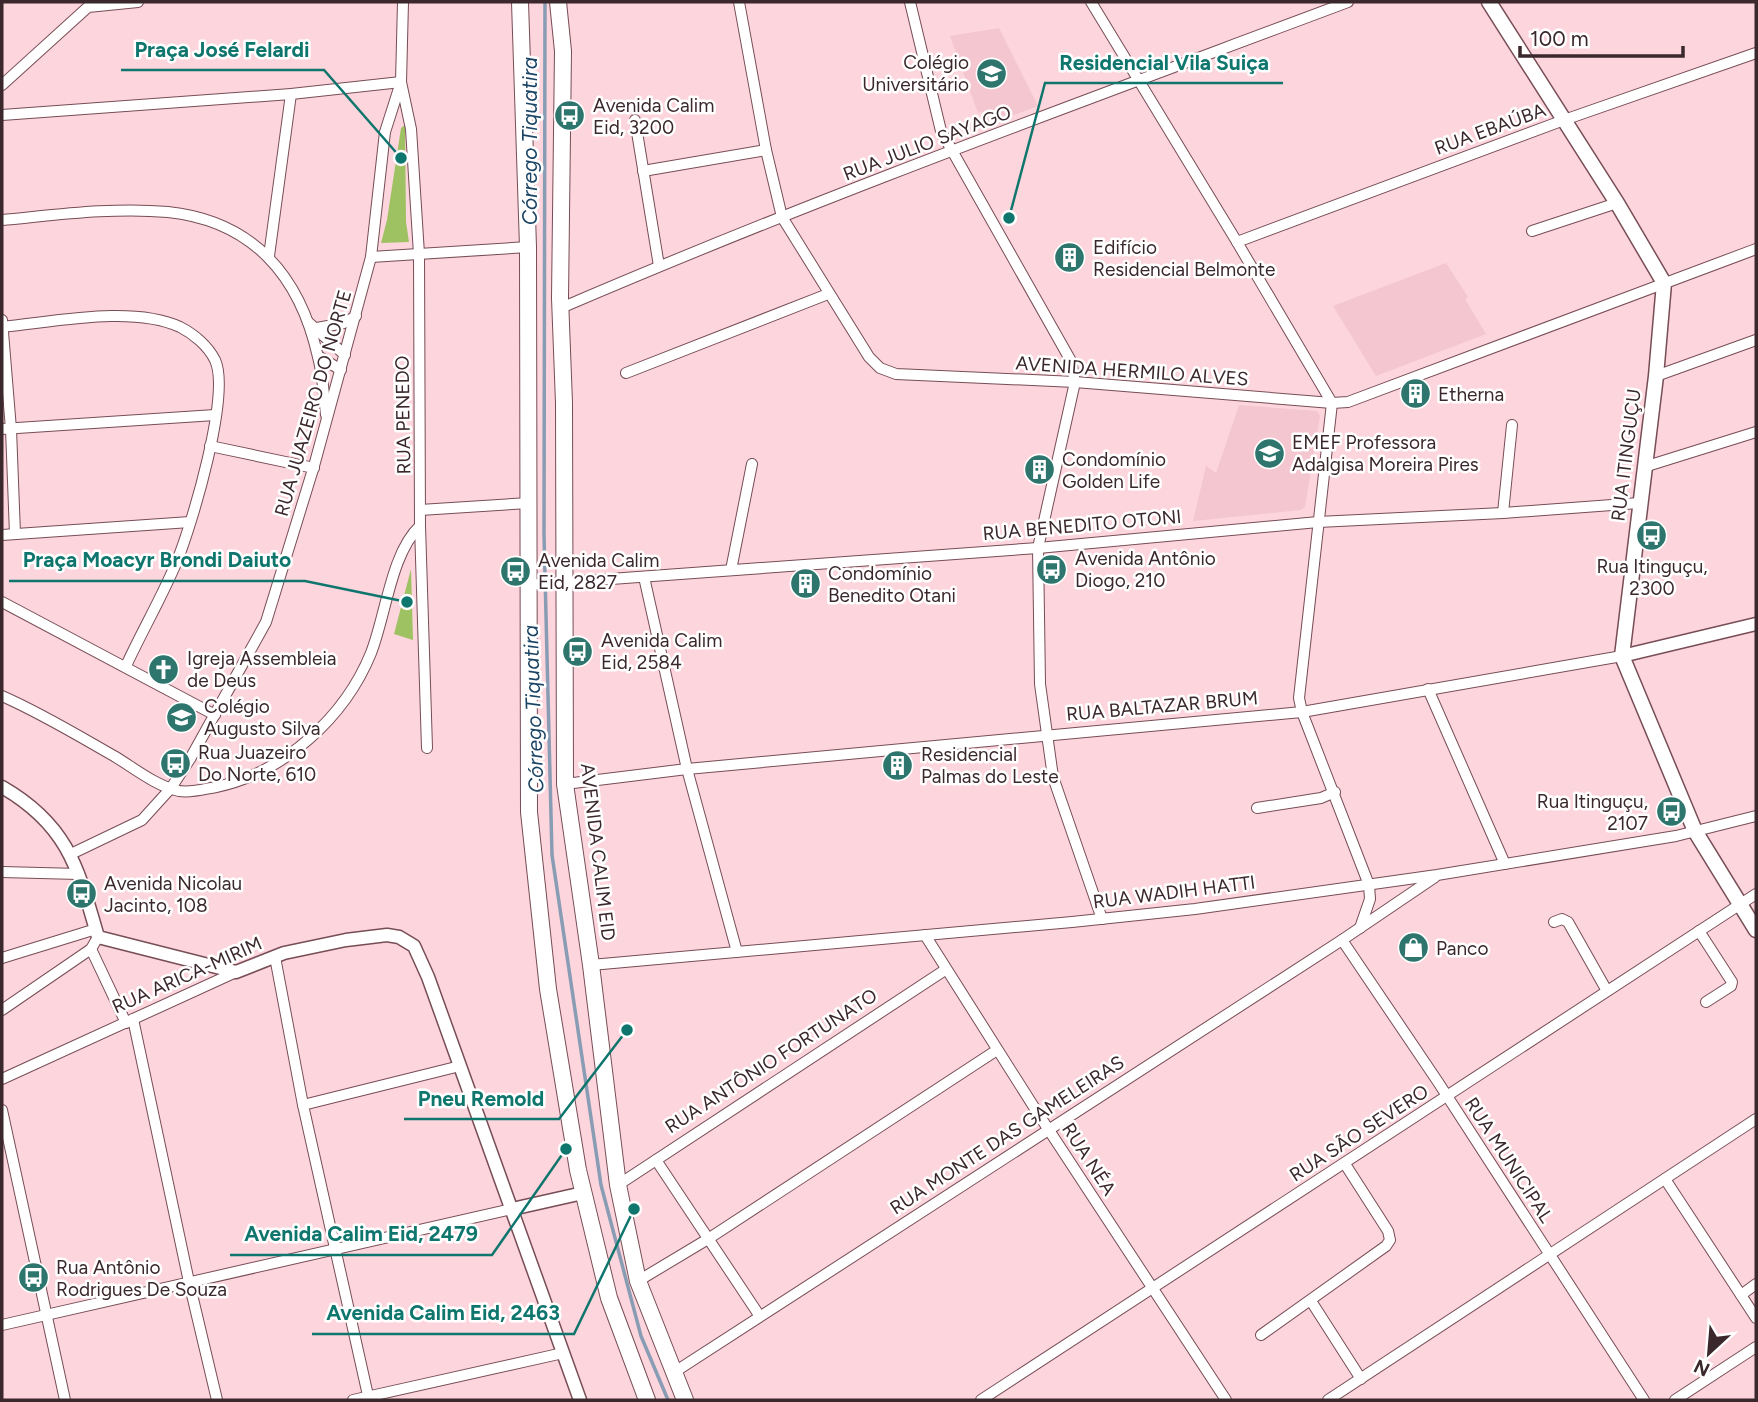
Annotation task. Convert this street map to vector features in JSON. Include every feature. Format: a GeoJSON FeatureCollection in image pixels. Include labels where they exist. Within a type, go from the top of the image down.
{"type":"FeatureCollection","features":[{"type":"Feature","properties":{"kind":"main road"},"geometry":{"type":"LineString","coordinates":[[520,2],[528,247],[529,503],[533,585],[530,812],[548,989],[583,1193],[609,1298],[647,1400]]}},
{"type":"Feature","properties":{"kind":"main road","name":"AVENIDA CALIM EID"},"geometry":{"type":"LineString","coordinates":[[558,2],[563,51],[561,308],[564,403],[558,583],[565,784],[618,1185],[638,1281],[685,1400]]}},
{"type":"Feature","properties":{"kind":"main road"},"geometry":{"type":"LineString","coordinates":[[1489,2],[1617,203],[1664,283]]}},
{"type":"Feature","properties":{"kind":"main road","name":"RUA ITINGUÇU"},"geometry":{"type":"LineString","coordinates":[[1664,283],[1656,376],[1622,656],[1695,831],[1756,930]]}},
{"type":"Feature","properties":{"kind":"street"},"geometry":{"type":"LineString","coordinates":[[2,85],[89,4],[138,2]]}},
{"type":"Feature","properties":{"kind":"street","name":"RUA JUAZEIRO DO NORTE"},"geometry":{"type":"LineString","coordinates":[[71,854],[142,820],[171,788],[215,715],[266,621],[314,468],[371,257],[385,132],[401,82],[403,2]]}},
{"type":"Feature","properties":{"kind":"street","name":"AVENIDA HERMILO ALVES"},"geometry":{"type":"LineString","coordinates":[[739,2],[766,150],[782,217],[869,358],[885,370],[909,376],[1075,382],[1332,403],[1348,402],[1756,250]]}},
{"type":"Feature","properties":{"kind":"street"},"geometry":{"type":"LineString","coordinates":[[910,2],[941,131],[1071,361],[1075,382],[1038,548],[1040,684],[1053,777],[1102,919]]}},
{"type":"Feature","properties":{"kind":"street"},"geometry":{"type":"LineString","coordinates":[[1091,2],[1332,403],[1299,692],[1301,712],[1335,792],[1369,885],[1370,899],[1360,928]]}},
{"type":"Feature","properties":{"kind":"street","name":"RUA JULIO SAYAGO"},"geometry":{"type":"LineString","coordinates":[[561,308],[782,217],[1348,2]]}},
{"type":"Feature","properties":{"kind":"street","name":"RUA EBAÚBA"},"geometry":{"type":"LineString","coordinates":[[1237,242],[1564,120],[1756,53]]}},
{"type":"Feature","properties":{"kind":"street"},"geometry":{"type":"LineString","coordinates":[[2,115],[291,94],[401,82]]}},
{"type":"Feature","properties":{"kind":"street","name":"RUA PENEDO"},"geometry":{"type":"LineString","coordinates":[[401,82],[411,129],[419,254],[420,526],[427,748]]}},
{"type":"Feature","properties":{"kind":"street"},"geometry":{"type":"LineString","coordinates":[[269,256],[291,94]]}},
{"type":"Feature","properties":{"kind":"street"},"geometry":{"type":"LineString","coordinates":[[635,120],[659,266]]}},
{"type":"Feature","properties":{"kind":"street"},"geometry":{"type":"LineString","coordinates":[[643,171],[766,150]]}},
{"type":"Feature","properties":{"kind":"street"},"geometry":{"type":"LineString","coordinates":[[1532,231],[1617,203]]}},
{"type":"Feature","properties":{"kind":"street"},"geometry":{"type":"LineString","coordinates":[[2,220],[119,211],[169,212],[214,223],[237,232],[269,256],[288,283],[307,321],[318,356],[326,423]]}},
{"type":"Feature","properties":{"kind":"street"},"geometry":{"type":"LineString","coordinates":[[371,257],[528,247]]}},
{"type":"Feature","properties":{"kind":"street"},"geometry":{"type":"LineString","coordinates":[[626,373],[828,294]]}},
{"type":"Feature","properties":{"kind":"street"},"geometry":{"type":"LineString","coordinates":[[2,327],[138,316],[181,328],[196,337],[215,361],[220,382],[215,415],[210,446],[190,522],[177,561],[126,666]]}},
{"type":"Feature","properties":{"kind":"street"},"geometry":{"type":"LineString","coordinates":[[317,328],[344,323],[356,316]]}},
{"type":"Feature","properties":{"kind":"street"},"geometry":{"type":"LineString","coordinates":[[2,320],[6,429],[15,534]]}},
{"type":"Feature","properties":{"kind":"street"},"geometry":{"type":"LineString","coordinates":[[307,321],[345,355]]}},
{"type":"Feature","properties":{"kind":"street"},"geometry":{"type":"LineString","coordinates":[[1656,376],[1756,340]]}},
{"type":"Feature","properties":{"kind":"street"},"geometry":{"type":"LineString","coordinates":[[318,356],[341,370]]}},
{"type":"Feature","properties":{"kind":"street"},"geometry":{"type":"LineString","coordinates":[[6,429],[215,415]]}},
{"type":"Feature","properties":{"kind":"street"},"geometry":{"type":"LineString","coordinates":[[1503,513],[1512,425]]}},
{"type":"Feature","properties":{"kind":"street"},"geometry":{"type":"LineString","coordinates":[[1644,467],[1756,432]]}},
{"type":"Feature","properties":{"kind":"street"},"geometry":{"type":"LineString","coordinates":[[210,446],[314,468]]}},
{"type":"Feature","properties":{"kind":"street"},"geometry":{"type":"LineString","coordinates":[[731,570],[752,464]]}},
{"type":"Feature","properties":{"kind":"street"},"geometry":{"type":"LineString","coordinates":[[420,510],[529,503]]}},
{"type":"Feature","properties":{"kind":"street","name":"RUA BENEDITO OTONI"},"geometry":{"type":"LineString","coordinates":[[533,585],[1038,548],[1318,522],[1639,503]]}},
{"type":"Feature","properties":{"kind":"street"},"geometry":{"type":"LineString","coordinates":[[2,535],[190,522]]}},
{"type":"Feature","properties":{"kind":"street"},"geometry":{"type":"LineString","coordinates":[[2,696],[54,721],[171,788],[192,792],[266,770],[317,731],[334,712],[363,670],[375,641],[404,545],[420,526]]}},
{"type":"Feature","properties":{"kind":"street"},"geometry":{"type":"LineString","coordinates":[[644,577],[687,769],[737,952]]}},
{"type":"Feature","properties":{"kind":"street"},"geometry":{"type":"LineString","coordinates":[[2,602],[215,715]]}},
{"type":"Feature","properties":{"kind":"street","name":"RUA BALTAZAR BRUM"},"geometry":{"type":"LineString","coordinates":[[565,784],[687,769],[1301,712],[1622,656],[1756,624]]}},
{"type":"Feature","properties":{"kind":"street"},"geometry":{"type":"LineString","coordinates":[[1428,689],[1505,864]]}},
{"type":"Feature","properties":{"kind":"street"},"geometry":{"type":"LineString","coordinates":[[2,787],[32,806],[54,828],[71,854],[97,933],[91,949],[2,1010]]}},
{"type":"Feature","properties":{"kind":"street"},"geometry":{"type":"LineString","coordinates":[[1257,808],[1321,798],[1335,792]]}},
{"type":"Feature","properties":{"kind":"street","name":"RUA WADIH HATTI"},"geometry":{"type":"LineString","coordinates":[[591,965],[1195,909],[1437,875],[1676,836],[1756,816]]}},
{"type":"Feature","properties":{"kind":"street"},"geometry":{"type":"LineString","coordinates":[[2,872],[79,874]]}},
{"type":"Feature","properties":{"kind":"street","name":"RUA MONTE DAS GAMELEIRAS"},"geometry":{"type":"LineString","coordinates":[[673,1373],[1342,940],[1437,875]]}},
{"type":"Feature","properties":{"kind":"street","name":"RUA SÃO SEVERO"},"geometry":{"type":"LineString","coordinates":[[981,1400],[1756,894]]}},
{"type":"Feature","properties":{"kind":"street"},"geometry":{"type":"LineString","coordinates":[[1554,922],[1562,919],[1568,922],[1607,991]]}},
{"type":"Feature","properties":{"kind":"street"},"geometry":{"type":"LineString","coordinates":[[1699,931],[1732,982],[1731,986],[1706,1002]]}},
{"type":"Feature","properties":{"kind":"street"},"geometry":{"type":"LineString","coordinates":[[2,958],[97,933],[236,972]]}},
{"type":"Feature","properties":{"kind":"street","name":"RUA NÉA"},"geometry":{"type":"LineString","coordinates":[[925,935],[945,970],[1226,1400]]}},
{"type":"Feature","properties":{"kind":"street","name":"RUA ARICA-MIRIM"},"geometry":{"type":"LineString","coordinates":[[2,1079],[236,972],[275,957],[346,940],[387,936],[408,940],[420,955],[580,1400]]}},
{"type":"Feature","properties":{"kind":"street","name":"RUA MUNICIPAL"},"geometry":{"type":"LineString","coordinates":[[1342,940],[1447,1096],[1644,1400]]}},
{"type":"Feature","properties":{"kind":"street"},"geometry":{"type":"LineString","coordinates":[[91,949],[129,1021],[217,1400]]}},
{"type":"Feature","properties":{"kind":"street"},"geometry":{"type":"LineString","coordinates":[[275,957],[303,1105],[368,1399]]}},
{"type":"Feature","properties":{"kind":"street","name":"RUA ANTÔNIO FORTUNATO"},"geometry":{"type":"LineString","coordinates":[[618,1185],[945,970]]}},
{"type":"Feature","properties":{"kind":"street"},"geometry":{"type":"LineString","coordinates":[[638,1281],[708,1239],[997,1050]]}},
{"type":"Feature","properties":{"kind":"street"},"geometry":{"type":"LineString","coordinates":[[303,1105],[460,1066]]}},
{"type":"Feature","properties":{"kind":"street"},"geometry":{"type":"LineString","coordinates":[[2,1110],[65,1400]]}},
{"type":"Feature","properties":{"kind":"street"},"geometry":{"type":"LineString","coordinates":[[1328,1400],[1756,1119]]}},
{"type":"Feature","properties":{"kind":"street"},"geometry":{"type":"LineString","coordinates":[[656,1160],[759,1315]]}},
{"type":"Feature","properties":{"kind":"street"},"geometry":{"type":"LineString","coordinates":[[1261,1335],[1380,1253],[1390,1240],[1388,1231],[1345,1164]]}},
{"type":"Feature","properties":{"kind":"street"},"geometry":{"type":"LineString","coordinates":[[1665,1179],[1756,1318]]}},
{"type":"Feature","properties":{"kind":"street"},"geometry":{"type":"LineString","coordinates":[[2,1325],[583,1193]]}},
{"type":"Feature","properties":{"kind":"street"},"geometry":{"type":"LineString","coordinates":[[1741,1294],[1756,1284]]}},
{"type":"Feature","properties":{"kind":"street"},"geometry":{"type":"LineString","coordinates":[[1311,1301],[1361,1379]]}},
{"type":"Feature","properties":{"kind":"street"},"geometry":{"type":"LineString","coordinates":[[1675,1400],[1756,1347]]}},
{"type":"Feature","properties":{"kind":"street"},"geometry":{"type":"LineString","coordinates":[[353,1400],[368,1399],[563,1353]]}},
{"type":"Feature","properties":{"kind":"shaded area","name":"Colégio Universitário"},"geometry":{"type":"Polygon","coordinates":[[[999,28],[1038,106],[987,125],[982,112],[978,113],[950,36],[999,28]]]}},
{"type":"Feature","properties":{"kind":"shaded area","name":"Etherna"},"geometry":{"type":"Polygon","coordinates":[[[1446,263],[1468,297],[1465,299],[1486,334],[1376,376],[1333,306],[1446,263]]]}},
{"type":"Feature","properties":{"kind":"shaded area","name":"EMEF Professora Adalgisa Moreira Pires"},"geometry":{"type":"Polygon","coordinates":[[[1239,405],[1317,411],[1320,416],[1305,507],[1301,510],[1193,521],[1206,466],[1216,473],[1239,405]]]}},
{"type":"Feature","properties":{"kind":"green space"},"geometry":{"type":"Polygon","coordinates":[[[405,125],[406,222],[409,242],[381,243],[401,128],[405,125]]]}},
{"type":"Feature","properties":{"kind":"green space"},"geometry":{"type":"Polygon","coordinates":[[[411,569],[413,640],[394,634],[411,569]]]}},
{"type":"Feature","properties":{"kind":"waterway","name":"Córrego Tiquatira"},"geometry":{"type":"LineString","coordinates":[[545,2],[544,535],[552,855],[601,1185],[641,1336],[668,1400]]}},
{"type":"Feature","properties":{"kind":"place","name":"Colégio Universitário"},"geometry":{"type":"Point","coordinates":[992,73]}},
{"type":"Feature","properties":{"kind":"place","name":"Avenida Calim Eid, 3200"},"geometry":{"type":"Point","coordinates":[570,116]}},
{"type":"Feature","properties":{"kind":"place","name":"Praça José Felardi"},"geometry":{"type":"Point","coordinates":[401,158]}},
{"type":"Feature","properties":{"kind":"place","name":"Residencial Vila Suiça"},"geometry":{"type":"Point","coordinates":[1009,218]}},
{"type":"Feature","properties":{"kind":"place","name":"Edifício Residencial Belmonte"},"geometry":{"type":"Point","coordinates":[1070,258]}},
{"type":"Feature","properties":{"kind":"place","name":"Etherna"},"geometry":{"type":"Point","coordinates":[1415,394]}},
{"type":"Feature","properties":{"kind":"place","name":"EMEF Professora Adalgisa Moreira Pires"},"geometry":{"type":"Point","coordinates":[1269,453]}},
{"type":"Feature","properties":{"kind":"place","name":"Condomínio Golden Life"},"geometry":{"type":"Point","coordinates":[1039,470]}},
{"type":"Feature","properties":{"kind":"place","name":"Rua Itinguçu, 2300"},"geometry":{"type":"Point","coordinates":[1652,535]}},
{"type":"Feature","properties":{"kind":"place","name":"Avenida Antônio Diogo, 210"},"geometry":{"type":"Point","coordinates":[1052,569]}},
{"type":"Feature","properties":{"kind":"place","name":"Avenida Calim Eid, 2827"},"geometry":{"type":"Point","coordinates":[515,571]}},
{"type":"Feature","properties":{"kind":"place","name":"Condomínio Benedito Otani"},"geometry":{"type":"Point","coordinates":[805,584]}},
{"type":"Feature","properties":{"kind":"place","name":"Praça Moacyr Brondi Daiuto"},"geometry":{"type":"Point","coordinates":[407,602]}},
{"type":"Feature","properties":{"kind":"place","name":"Avenida Calim Eid, 2584"},"geometry":{"type":"Point","coordinates":[578,651]}},
{"type":"Feature","properties":{"kind":"place","name":"Igreja Assembleia de Deus"},"geometry":{"type":"Point","coordinates":[164,669]}},
{"type":"Feature","properties":{"kind":"place","name":"Colégio Augusto Silva"},"geometry":{"type":"Point","coordinates":[181,717]}},
{"type":"Feature","properties":{"kind":"place","name":"Rua Juazeiro Do Norte, 610"},"geometry":{"type":"Point","coordinates":[175,763]}},
{"type":"Feature","properties":{"kind":"place","name":"Residencial Palmas do Leste"},"geometry":{"type":"Point","coordinates":[898,765]}},
{"type":"Feature","properties":{"kind":"place","name":"Rua Itinguçu, 2107"},"geometry":{"type":"Point","coordinates":[1671,812]}},
{"type":"Feature","properties":{"kind":"place","name":"Avenida Nicolau Jacinto, 108"},"geometry":{"type":"Point","coordinates":[81,894]}},
{"type":"Feature","properties":{"kind":"place","name":"Panco"},"geometry":{"type":"Point","coordinates":[1413,948]}},
{"type":"Feature","properties":{"kind":"place","name":"Pneu Remold"},"geometry":{"type":"Point","coordinates":[627,1030]}},
{"type":"Feature","properties":{"kind":"place","name":"Avenida Calim Eid, 2479"},"geometry":{"type":"Point","coordinates":[566,1149]}},
{"type":"Feature","properties":{"kind":"place","name":"Avenida Calim Eid, 2463"},"geometry":{"type":"Point","coordinates":[634,1209]}},
{"type":"Feature","properties":{"kind":"place","name":"Rua Antônio Rodrigues De Souza"},"geometry":{"type":"Point","coordinates":[33,1278]}}]}
